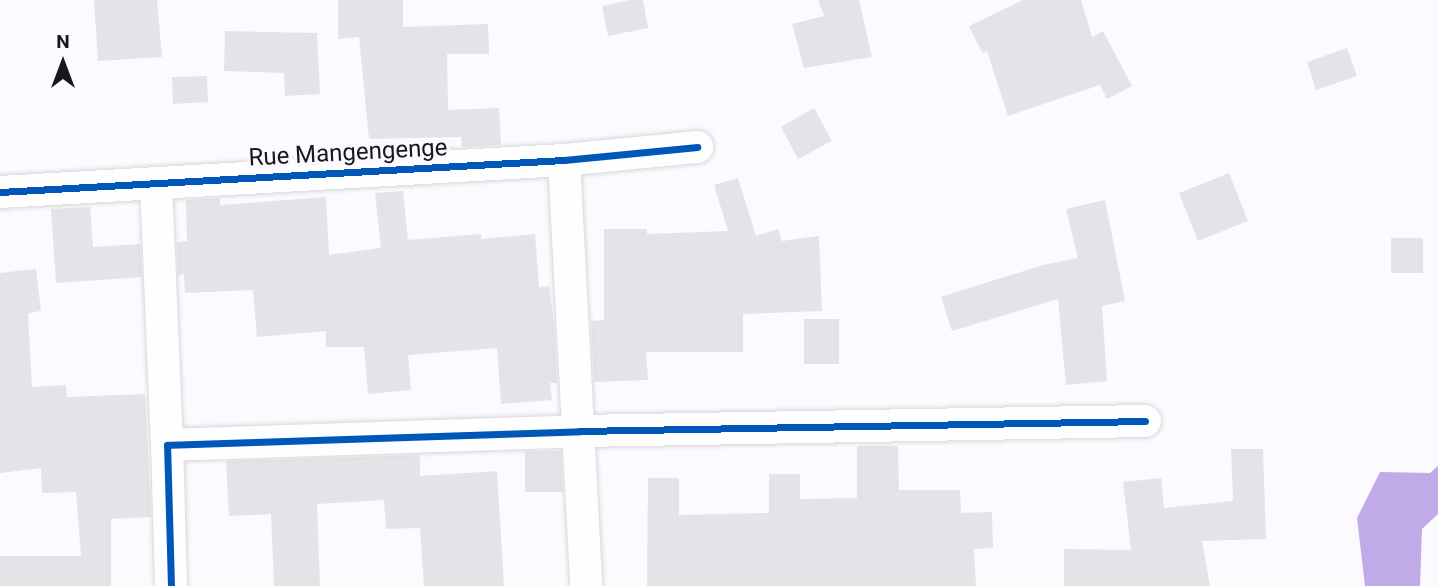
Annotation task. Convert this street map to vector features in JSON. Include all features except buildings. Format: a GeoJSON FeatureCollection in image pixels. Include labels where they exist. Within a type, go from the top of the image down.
{"type":"FeatureCollection","features":[{"type":"Feature","properties":{"kind":"street","name":"Rue Mangengenge"},"geometry":{"type":"LineString","coordinates":[[0,192],[564,160],[697,147]]}},
{"type":"Feature","properties":{"kind":"street"},"geometry":{"type":"LineString","coordinates":[[564,160],[586,586]]}},
{"type":"Feature","properties":{"kind":"street"},"geometry":{"type":"LineString","coordinates":[[156,183],[171,586]]}},
{"type":"Feature","properties":{"kind":"street"},"geometry":{"type":"LineString","coordinates":[[167,445],[579,431],[1145,421]]}},
{"type":"Feature","properties":{"kind":"shaded area"},"geometry":{"type":"Polygon","coordinates":[[[1438,466],[1438,514],[1422,529],[1420,586],[1365,586],[1357,518],[1380,472],[1430,473],[1438,466]]]}},
{"type":"Feature","properties":{"kind":"cycle path"},"geometry":{"type":"LineString","coordinates":[[0,192],[564,160],[697,147]]}},
{"type":"Feature","properties":{"kind":"cycle path"},"geometry":{"type":"LineString","coordinates":[[171,586],[167,445],[579,431],[1145,421]]}}]}
